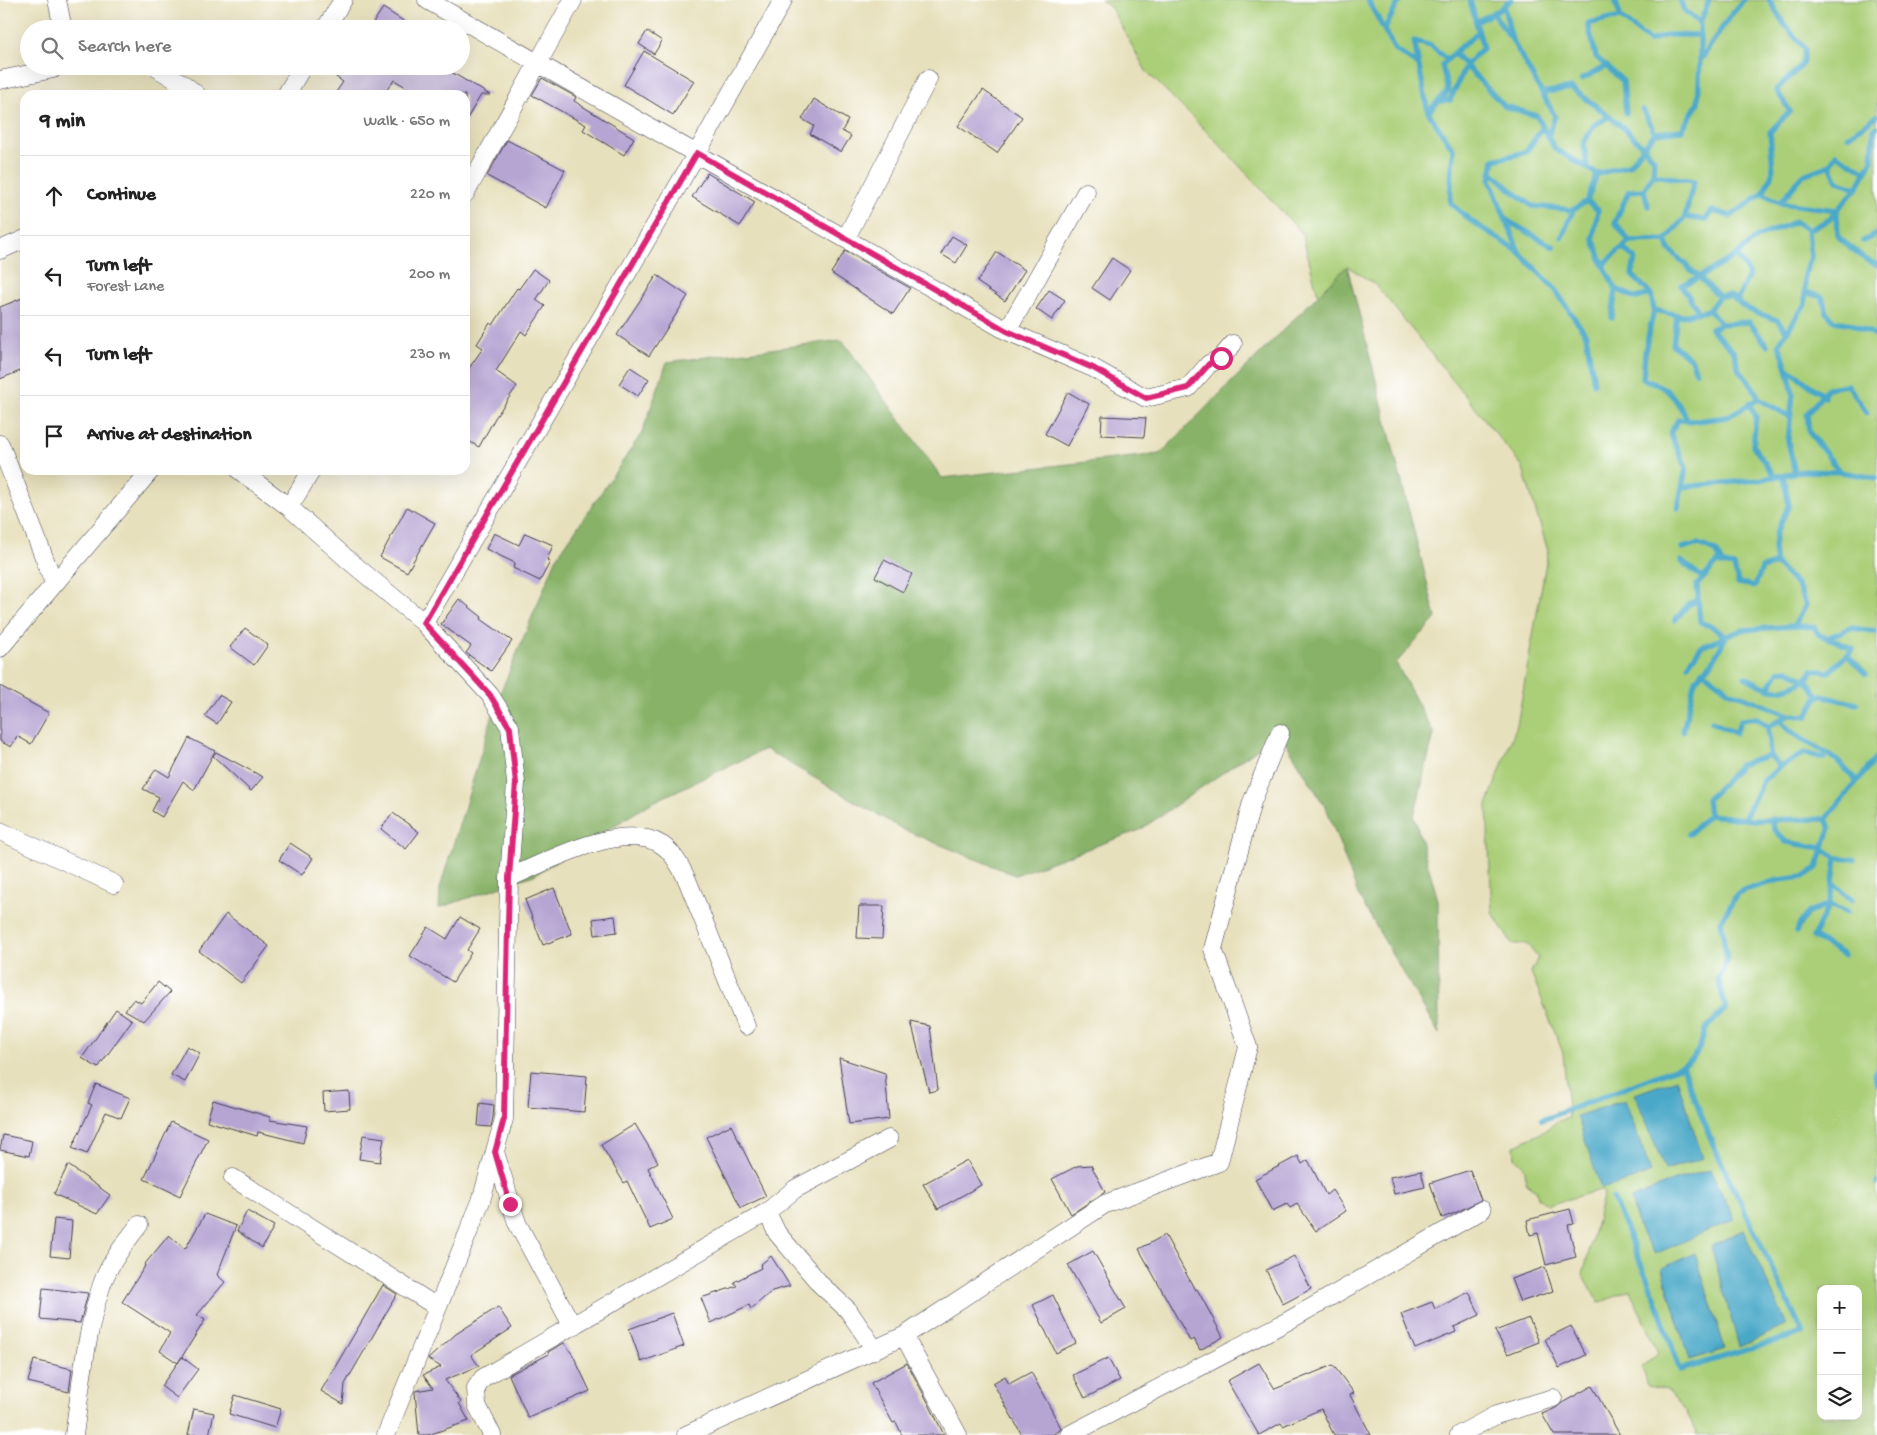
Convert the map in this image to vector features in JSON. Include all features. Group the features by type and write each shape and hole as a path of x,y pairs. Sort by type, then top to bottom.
{"street":[{"path":"57,0 61,20"},
{"path":"331,20 343,0"},
{"path":"427,0 463,20"},
{"path":"470,185 572,0"},
{"path":"424,623 697,153 783,0"},
{"path":"470,24 1007,331 1093,368 1146,398 1188,388 1209,364 1221,358 1233,344"},
{"path":"0,80 24,75"},
{"path":"168,75 191,90"},
{"path":"289,90 298,75"},
{"path":"846,238 928,79"},
{"path":"1007,331 1086,192"},
{"path":"0,250 20,241"},
{"path":"0,444 54,583"},
{"path":"0,648 147,475"},
{"path":"246,475 289,507 346,558 424,623 490,695 510,728 516,783 509,878 504,1119 481,1201 386,1435"},
{"path":"289,507 309,475"},
{"path":"686,1435 904,1336 1105,1204 1219,1162 1248,1047 1213,949 1252,802 1280,733"},
{"path":"0,831 114,884"},
{"path":"509,878 601,840 638,836 662,845 680,864 746,1026"},
{"path":"492,1435 477,1404 476,1388 483,1378 767,1212 796,1190 889,1139"},
{"path":"495,1152 517,1223 572,1327"},
{"path":"233,1178 437,1307"},
{"path":"1069,1435 1286,1322 1482,1210"},
{"path":"767,1212 777,1233 822,1285 848,1310 875,1350"},
{"path":"74,1435 86,1353 102,1282 117,1255 139,1225"},
{"path":"904,1336 958,1435"},
{"path":"1459,1435 1496,1415 1553,1398"}],"green space":[{"path":"1101,0 1877,0 1877,1435 1697,1435 1686,1411 1667,1390 1648,1386 1642,1366 1658,1353 1630,1290 1599,1303 1583,1275 1604,1193 1600,1190 1548,1205 1538,1198 1537,1191 1526,1183 1525,1168 1515,1158 1514,1146 1541,1133 1558,1121 1569,1118 1563,1053 1531,972 1538,958 1527,944 1512,944 1492,912 1487,805 1517,725 1548,551 1522,466 1376,285 1347,266 1318,295 1302,233 1220,145 1146,71 1111,8","holes":["1710,1170 1655,1254 1639,1229 1631,1199 1675,1180","1695,1253 1725,1349 1690,1360 1662,1269"]},
{"path":"1347,266 1436,618 1396,663 1434,734 1414,816 1438,900 1439,1034 1359,897 1327,810 1280,733 1140,830 1015,875 904,830 765,749 651,803 534,875 439,908 440,888 497,701 557,557 642,433 667,362 842,340 942,478 1160,454"}],"water":[{"path":"1677,1079 1703,1158 1665,1170 1635,1094"},
{"path":"1625,1100 1651,1172 1601,1189 1577,1116"},
{"path":"1710,1170 1735,1219 1655,1254 1639,1229 1631,1199 1675,1180"},
{"path":"1743,1230 1787,1325 1739,1347 1711,1246"},
{"path":"1695,1253 1725,1349 1689,1360 1662,1268"}],"building":[{"path":"383,8 402,20 375,20"},
{"path":"647,31 662,41 654,54 639,44"},
{"path":"644,51 694,81 673,115 624,85"},
{"path":"337,75 456,75 490,95 481,95 470,114 470,90 411,90 394,80 387,90 337,90 343,82 336,77"},
{"path":"542,78 576,97 574,101 634,138 624,155 583,130 586,125 532,95"},
{"path":"983,90 1022,117 997,153 958,126"},
{"path":"814,99 848,120 842,131 851,136 841,152 810,134 814,126 802,119"},
{"path":"507,140 565,170 546,208 487,176"},
{"path":"707,173 755,202 740,226 692,197"},
{"path":"952,236 967,245 956,263 941,254"},
{"path":"845,251 910,288 893,314 831,273"},
{"path":"997,252 1025,270 1005,301 977,282"},
{"path":"1112,258 1130,270 1110,300 1092,288"},
{"path":"533,269 549,280 536,300 545,306 526,335 521,331 496,371 517,386 495,418 479,447 470,442 470,367 483,348 477,344 490,323 493,325 517,288 519,289"},
{"path":"657,275 688,296 649,356 617,335"},
{"path":"1049,290 1065,300 1052,320 1036,309"},
{"path":"20,299 20,371 0,379 0,307"},
{"path":"630,367 649,379 638,396 619,384"},
{"path":"1068,392 1089,404 1067,446 1045,434"},
{"path":"1102,416 1146,418 1144,437 1101,435"},
{"path":"407,507 435,523 407,572 380,557"},
{"path":"494,533 519,545 525,533 553,545 547,560 550,562 540,581 513,568 515,563 486,549"},
{"path":"884,560 912,574 903,592 875,577"},
{"path":"459,599 482,617 481,619 512,641 491,671 466,653 471,646 441,624"},
{"path":"245,628 268,645 254,665 230,647"},
{"path":"0,686 49,713 31,744 17,736 11,747 0,741"},
{"path":"219,695 231,702 217,724 205,716"},
{"path":"189,738 215,751 194,790 183,781 162,817 152,811 159,797 143,789 156,769 169,777"},
{"path":"216,752 263,777 251,791 213,756"},
{"path":"393,813 419,832 406,849 381,829"},
{"path":"290,843 313,858 302,875 279,860"},
{"path":"554,888 572,934 543,945 525,900"},
{"path":"859,906 884,906 882,939 857,938"},
{"path":"226,914 269,946 241,983 199,951"},
{"path":"615,916 617,932 595,935 593,919"},
{"path":"460,917 480,929 467,950 471,953 453,982 410,956 428,927 447,939"},
{"path":"158,982 170,992 144,1021 125,1010 134,999 141,1003"},
{"path":"116,1009 132,1020 98,1068 82,1058"},
{"path":"911,1022 930,1026 938,1090 929,1092"},
{"path":"187,1046 200,1053 185,1082 171,1075"},
{"path":"839,1058 885,1073 889,1119 849,1124"},
{"path":"531,1071 587,1076 584,1112 528,1107"},
{"path":"96,1084 130,1098 121,1118 106,1112 87,1154 72,1148 92,1105 88,1103"},
{"path":"349,1091 350,1109 324,1111 323,1093"},
{"path":"213,1100 270,1117 270,1120 307,1126 303,1143 258,1132 257,1136 207,1121"},
{"path":"480,1103 494,1105 491,1127 478,1126"},
{"path":"171,1122 208,1139 180,1196 144,1179"},
{"path":"635,1124 658,1162 648,1168 673,1219 650,1229 627,1181 624,1183 601,1145"},
{"path":"731,1125 766,1196 741,1208 706,1137"},
{"path":"3,1135 32,1141 29,1156 0,1150"},
{"path":"363,1135 384,1138 380,1162 359,1159"},
{"path":"1298,1156 1302,1164 1308,1160 1326,1195 1332,1190 1346,1211 1316,1231 1297,1204 1290,1208 1287,1204 1272,1211 1255,1179"},
{"path":"967,1160 981,1185 938,1209 923,1184"},
{"path":"68,1165 110,1195 97,1214 54,1194"},
{"path":"1091,1165 1105,1192 1071,1214 1052,1179 1077,1166"},
{"path":"1470,1170 1481,1200 1442,1218 1430,1183"},
{"path":"1421,1171 1425,1187 1394,1194 1390,1177"},
{"path":"1570,1209 1574,1224 1568,1225 1576,1257 1546,1265 1538,1233 1530,1235 1527,1220"},
{"path":"247,1211 274,1226 262,1248 237,1231"},
{"path":"205,1214 236,1226 217,1275 225,1282 197,1315 205,1320 178,1363 160,1351 170,1333 122,1302 144,1265 169,1235 185,1249"},
{"path":"54,1219 72,1221 69,1258 50,1256"},
{"path":"1165,1235 1223,1337 1200,1350 1194,1339 1190,1341 1139,1249"},
{"path":"1093,1251 1126,1309 1101,1323 1068,1265"},
{"path":"771,1256 790,1286 772,1291 751,1309 749,1305 711,1323 701,1298 737,1286 734,1282 761,1268 760,1265"},
{"path":"1294,1256 1311,1289 1283,1304 1266,1270"},
{"path":"1545,1267 1553,1291 1520,1302 1511,1279"},
{"path":"383,1285 397,1294 345,1384 343,1404 321,1391"},
{"path":"43,1288 88,1293 80,1323 40,1319"},
{"path":"1469,1292 1480,1315 1454,1327 1456,1332 1415,1349 1401,1314 1432,1302 1435,1309"},
{"path":"1053,1295 1076,1343 1056,1353 1033,1305"},
{"path":"498,1307 512,1328 471,1355 479,1366 445,1380 461,1402 459,1403 469,1421 428,1435 419,1435 415,1391 433,1388 423,1375 441,1367 428,1359 456,1334"},
{"path":"672,1313 684,1346 641,1362 629,1329"},
{"path":"1529,1318 1539,1342 1508,1354 1495,1331"},
{"path":"1571,1326 1586,1355 1559,1368 1545,1339"},
{"path":"564,1343 573,1355 590,1391 528,1418 509,1375 549,1354 548,1352"},
{"path":"182,1357 198,1369 177,1398 161,1386"},
{"path":"1108,1358 1120,1380 1085,1398 1073,1375"},
{"path":"34,1360 72,1369 69,1392 28,1382"},
{"path":"907,1363 944,1435 902,1435 896,1422 893,1423 871,1383"},
{"path":"1259,1363 1275,1389 1333,1365 1354,1393 1350,1395 1371,1435 1334,1435 1321,1409 1283,1426 1281,1423 1259,1435 1227,1381"},
{"path":"1031,1372 1061,1428 1052,1435 1022,1435 993,1383 1005,1376 1009,1384"},
{"path":"1592,1386 1620,1435 1554,1435 1542,1414 1556,1408"},
{"path":"235,1395 281,1409 275,1428 229,1414"},
{"path":"194,1409 214,1413 209,1435 188,1435"}],"waterway":[{"path":"1368,0 1395,50 1417,64"},
{"path":"1384,30 1401,0"},
{"path":"1439,101 1450,100 1466,65 1483,48 1470,0"},
{"path":"1476,22 1499,10 1511,0"},
{"path":"1615,0 1621,18 1649,41 1667,35 1700,35"},
{"path":"1680,0 1684,10 1700,23 1700,61"},
{"path":"1700,23 1709,0"},
{"path":"1597,174 1629,165 1655,133 1682,130 1698,103 1700,61 1730,16 1744,0"},
{"path":"1763,193 1773,172 1770,132 1790,111 1776,90 1802,65 1805,49 1784,24 1769,0"},
{"path":"1504,7 1512,40 1555,116 1548,137"},
{"path":"1493,13 1509,36"},
{"path":"1621,18 1607,19 1588,24 1596,57 1623,81 1626,113"},
{"path":"1478,32 1454,53 1504,106 1537,116 1555,149 1597,174 1587,201 1573,210 1562,237"},
{"path":"1447,60 1431,46 1414,41 1428,112 1453,149 1450,203 1471,221 1519,252 1554,288 1586,335 1594,383"},
{"path":"1428,112 1448,91 1442,65 1454,53"},
{"path":"1582,79 1607,66"},
{"path":"1542,93 1571,88 1615,121 1645,149 1654,159 1653,175 1694,181 1685,217 1666,240 1669,249 1719,296 1709,310 1721,324 1749,322 1767,345"},
{"path":"1643,110 1655,133"},
{"path":"1587,168 1584,143 1594,125 1610,116"},
{"path":"1848,136 1877,116"},
{"path":"1519,252 1490,180 1494,160 1526,152 1543,127"},
{"path":"1877,127 1874,129 1872,160 1857,188 1837,210 1838,237 1865,259 1877,265"},
{"path":"1780,203 1803,175 1830,165 1836,154 1866,172"},
{"path":"1830,165 1837,181 1857,188"},
{"path":"1492,172 1532,206 1573,210"},
{"path":"1648,206 1644,190 1653,175"},
{"path":"1644,190 1629,191 1615,222 1629,241 1666,240"},
{"path":"1685,217 1705,220 1712,211 1731,216 1763,193 1780,203 1837,210 1829,220 1808,230 1811,257 1805,275 1805,304 1779,344 1787,368 1825,397"},
{"path":"1587,201 1598,210 1593,238 1603,265 1616,289 1612,318"},
{"path":"1506,220 1554,247"},
{"path":"1737,301 1749,274 1737,255 1757,237 1795,221 1808,230"},
{"path":"1863,241 1877,234"},
{"path":"1629,241 1622,248 1635,258 1632,275 1651,294"},
{"path":"1603,265 1622,248"},
{"path":"1699,312 1681,285 1703,275 1737,255"},
{"path":"1616,289 1636,298 1651,294 1654,310"},
{"path":"1805,292 1822,297 1827,313 1834,321 1852,324 1877,336"},
{"path":"1719,296 1730,296 1749,310 1777,320 1787,332"},
{"path":"1688,420 1670,393 1660,386 1643,379 1645,351 1654,310 1682,316 1709,310"},
{"path":"1677,315 1673,345 1691,359 1696,372"},
{"path":"1682,487 1686,468 1670,433 1678,420 1697,421 1727,417 1759,399 1753,387 1739,370 1734,352 1711,329 1721,324"},
{"path":"1787,368 1793,393 1788,441 1795,473"},
{"path":"1840,472 1809,432 1807,414 1828,388 1848,385 1867,413"},
{"path":"1759,399 1789,416"},
{"path":"1749,404 1756,416 1753,446 1775,477"},
{"path":"1678,508 1682,487 1758,480 1803,471 1840,472 1877,478"},
{"path":"1783,475 1789,505 1776,533 1774,547 1776,564 1798,586 1806,605 1794,626"},
{"path":"1682,548 1698,544 1716,551 1722,564"},
{"path":"1681,561 1703,578"},
{"path":"1683,731 1695,680 1712,663 1726,637 1713,627 1700,622 1697,585 1717,563 1734,566 1738,583 1755,586 1762,568 1776,564"},
{"path":"1675,620 1688,605 1698,600"},
{"path":"1688,665 1701,647 1742,630 1794,626 1814,627 1819,635 1853,649 1829,672 1812,670 1806,680 1818,695 1807,716 1789,715 1768,727 1770,755 1740,765 1707,799 1709,815 1689,834"},
{"path":"1827,638 1850,628 1875,631"},
{"path":"1847,655 1866,674"},
{"path":"1768,689 1779,671 1788,670 1806,680"},
{"path":"1703,671 1729,691 1789,715"},
{"path":"1745,677 1775,690 1782,690 1806,680"},
{"path":"1818,695 1857,704"},
{"path":"1712,722 1735,733 1741,720 1757,718 1768,727"},
{"path":"1780,720 1797,736 1834,758 1856,780"},
{"path":"1780,767 1804,753 1824,758"},
{"path":"1744,819 1763,781 1780,767 1770,755"},
{"path":"1709,815 1753,820 1826,819 1877,757"},
{"path":"1772,819 1774,829 1786,842 1822,848 1836,858 1854,859"},
{"path":"1613,1198 1655,1297 1680,1370 1803,1333 1714,1147 1682,1066 1692,1060 1700,1047 1705,1030 1726,1008 1718,979 1727,961 1721,921 1737,894 1747,889 1779,880 1803,877 1817,868 1830,828 1826,819"},
{"path":"1836,858 1833,883 1852,900"},
{"path":"1833,883 1829,905 1847,912"},
{"path":"1829,905 1813,937 1844,955"},
{"path":"1796,932 1808,913 1829,905"},
{"path":"1542,1120 1682,1066"},
{"path":"1877,1069 1874,1074 1877,1084"}],"route":[{"path":"510,1204 495,1152 504,1119 509,878 516,783 510,728 490,695 424,623 697,153 1007,331 1093,368 1146,398 1188,388 1209,364 1221,358"}]}
